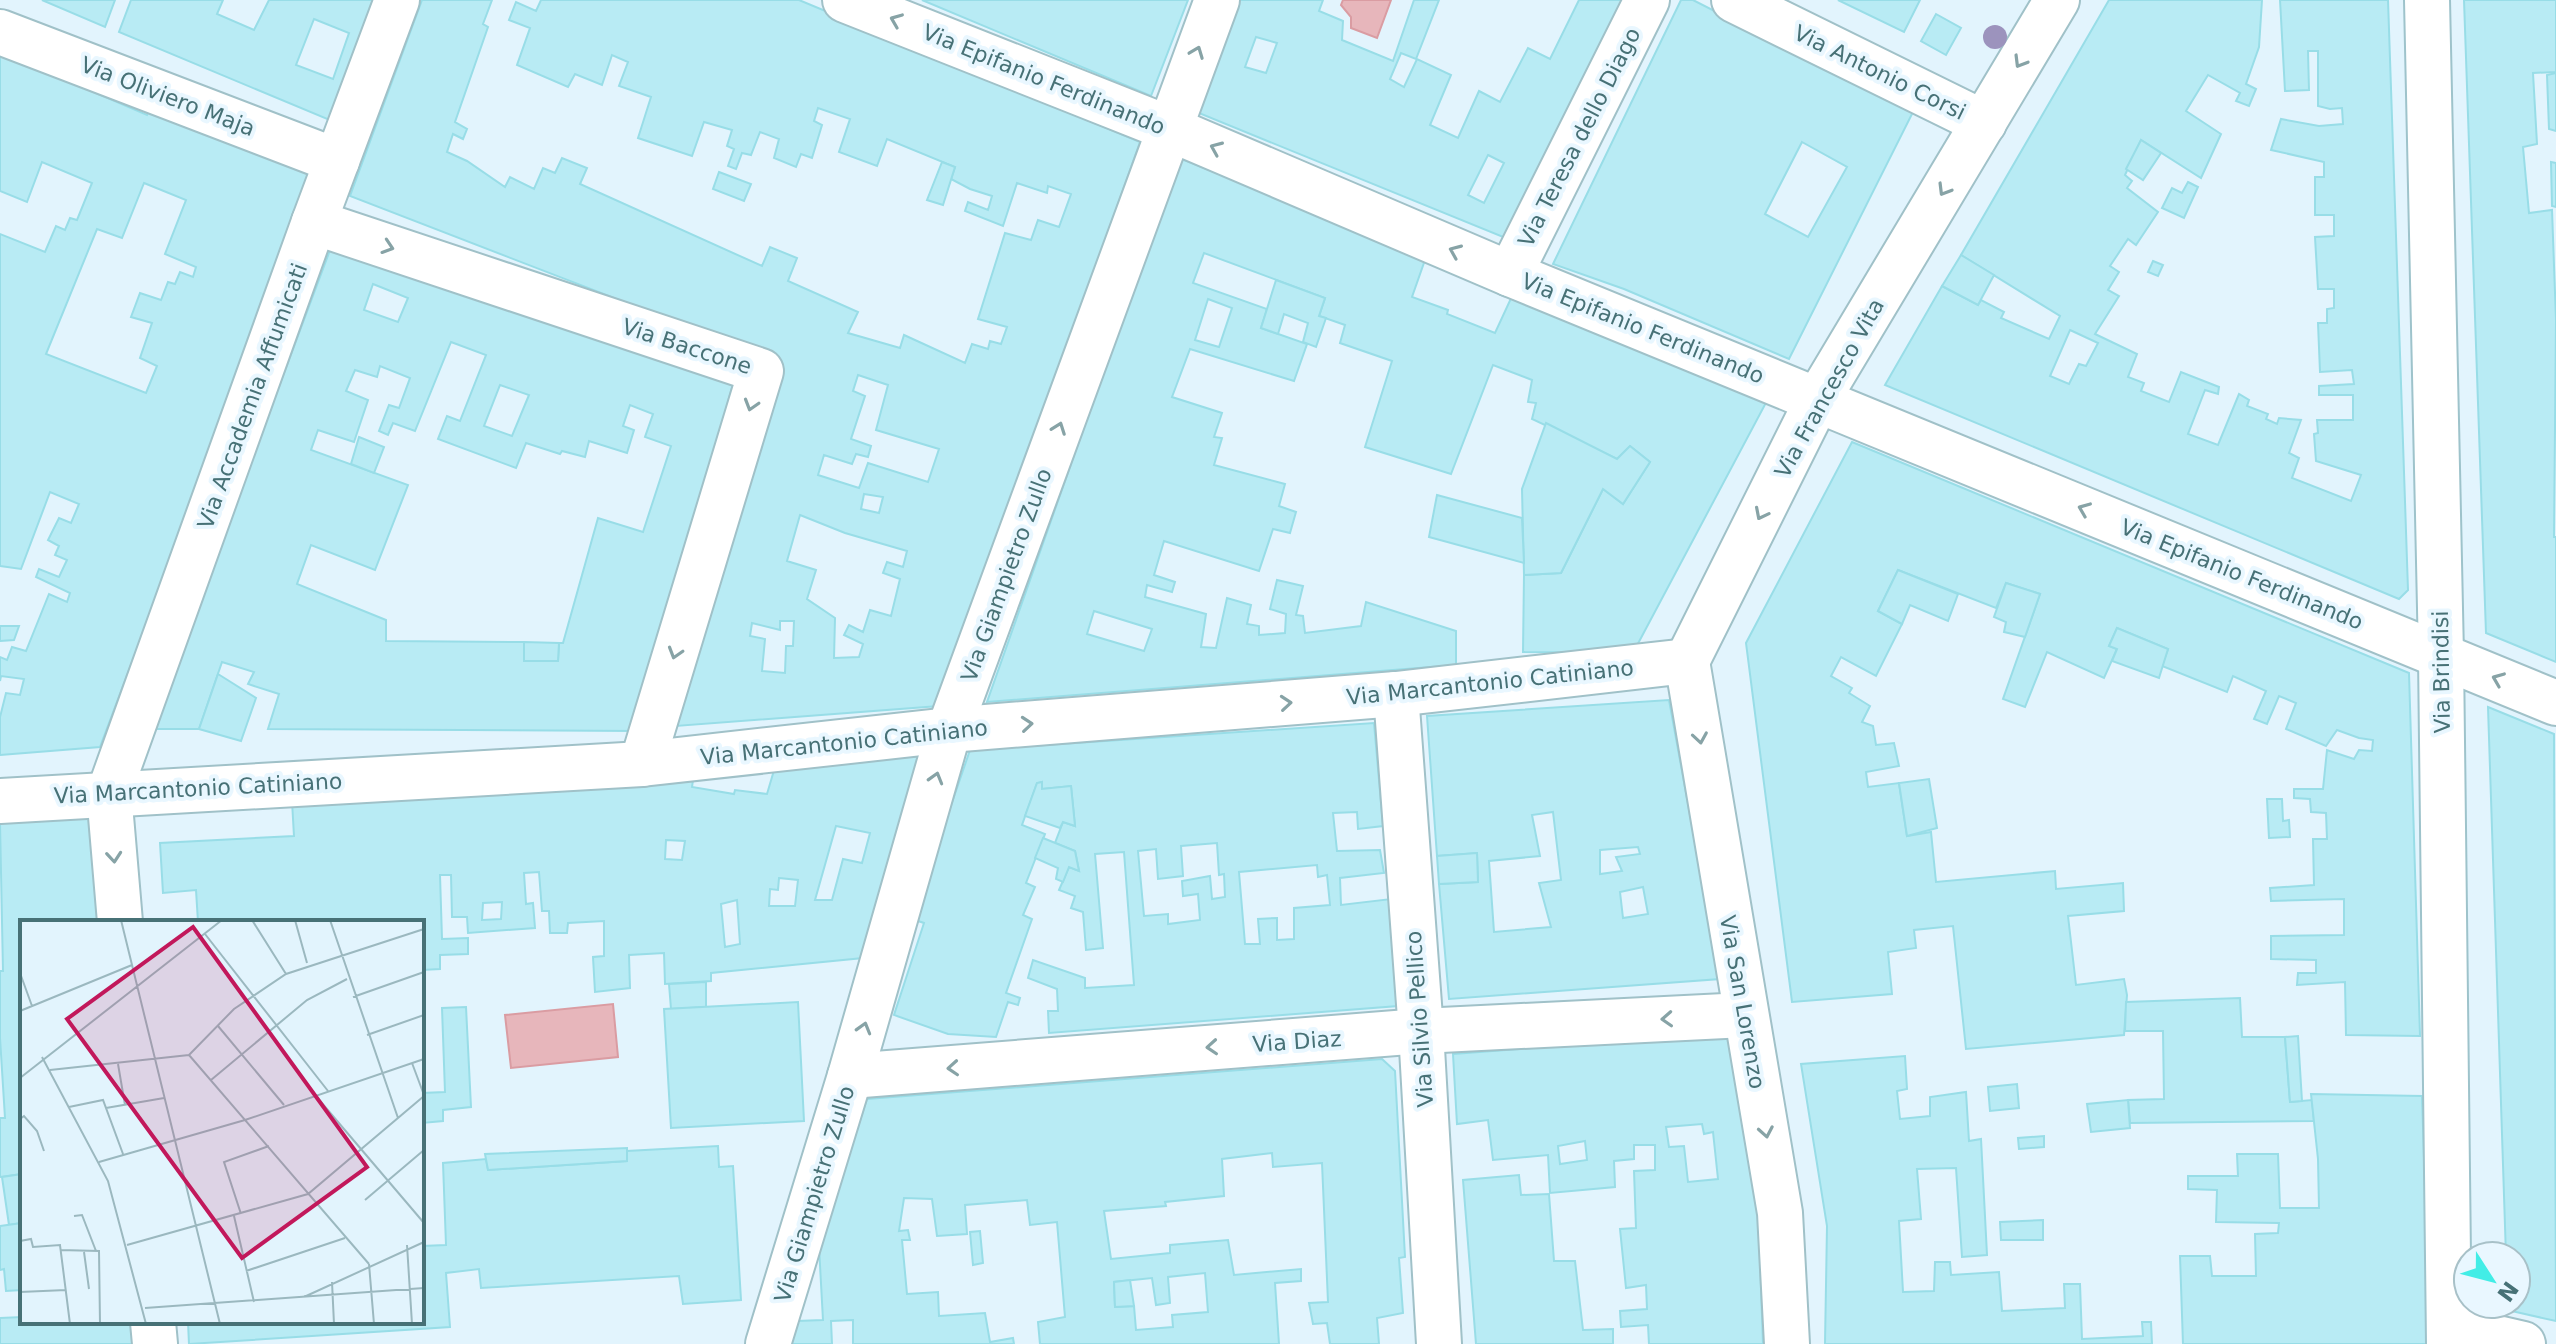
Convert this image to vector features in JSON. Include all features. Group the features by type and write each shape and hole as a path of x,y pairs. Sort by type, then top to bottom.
{"street":[{"name":"Via Accademia Affumicati","path":"109,793 397,0"},
{"name":"Via Epifanio Ferdinando","path":"845,0 1168,128 1510,274 2556,703"},
{"name":"Via Giampietro Zullo","path":"768,1344 850,1076 949,730 1217,0"},
{"name":"Via Teresa dello Diago","path":"1510,274 1647,0"},
{"name":"Via Antonio Corsi","path":"1734,0 1984,123"},
{"name":"Via Francesco Vita","path":"1687,661 1818,399 2057,0"},
{"name":"Via Brindisi","path":"2427,0 2441,655 2449,1335"},
{"name":"Via Oliviero Maja","path":"0,32 337,161"},
{"name":"Via Baccone","path":"314,222 761,371 642,764"},
{"name":"Via Marcantonio Catiniano","path":"0,801 642,764 949,730 1396,694 1687,661"},
{"name":"Via San Lorenzo","path":"1687,661 1780,1213 1787,1344"},
{"name":"Via Silvio Pellico","path":"1396,694 1421,1031 1439,1344"},
{"path":"109,793 120,920"},
{"name":"Via Diaz","path":"850,1076 1421,1031 1745,1015"},
{"path":"153,1324 155,1344"},
{"path":"2449,1335 2523,1344"}],"shaded area":[{"path":"1343,0 1391,0 1377,38 1351,28 1351,17 1341,5"},
{"path":"613,1004 618,1057 511,1068 505,1015"}],"building":[{"path":"42,0 115,0 105,27"},
{"path":"131,0 223,0 217,14 254,30 269,0 376,0 332,121 119,32","holes":["314,19 349,33 333,79 296,65"]},
{"path":"422,0 492,0 483,24 488,27 455,122 467,129 463,139 453,134 447,152 467,161 505,187 510,177 534,189 543,168 555,173 562,158 587,168 580,184 762,266 770,247 797,258 788,281 858,312 848,333 900,348 904,335 965,363 972,344 988,349 990,341 1001,344 1007,327 978,319 1005,233 1031,240 1038,220 1059,227 1071,194 1048,186 1047,193 1017,183 1003,226 965,211 968,202 988,210 992,196 951,179 955,167 887,139 877,166 839,152 850,119 818,108 814,121 822,125 812,158 801,154 796,167 774,158 779,139 760,132 751,155 742,153 736,169 728,166 734,149 727,146 732,130 704,122 692,156 638,138 651,97 619,86 628,62 612,55 602,85 575,74 568,87 517,65 530,28 509,20 516,2 536,11 541,0 799,0 1140,142 939,706 676,726 775,360 350,196","holes":["858,375 888,385 876,430 939,449 928,482 868,463 859,488 818,475 824,455 852,464 856,454 868,457 871,446 851,439 865,396 853,391","864,494 883,497 879,513 861,509","800,515 845,533 907,551 903,567 887,562 883,573 900,579 891,616 870,610 863,632 849,625 844,635 863,644 859,657 834,658 835,618 807,599 816,570 787,561","780,621 794,621 793,646 786,646 785,673 762,671 765,639 750,636 752,623 780,630"]},
{"path":"922,0 1188,0 1151,96"},
{"path":"1238,0 1323,0 1319,11 1343,21 1342,40 1393,61 1414,0 1439,0 1416,59 1401,53 1390,79 1404,87 1417,59 1451,75 1430,125 1458,138 1479,91 1500,102 1528,48 1550,59 1579,0 1626,0 1508,239 1194,111","holes":["1256,37 1277,43 1266,73 1245,67","1488,155 1504,163 1484,203 1468,195"]},
{"path":"1681,0 1693,0 1913,112 1789,359 1624,289 1553,264","holes":["1802,142 1847,167 1808,237 1765,214"]},
{"path":"1838,0 1920,0 1904,32"},
{"path":"2109,0 2262,0 2259,47 2246,84 2256,89 2249,106 2236,101 2240,93 2208,75 2186,111 2221,134 2201,178 2141,140 2125,175 2132,181 2127,188 2158,212 2136,245 2128,239 2110,266 2119,272 2108,290 2119,296 2095,334 2137,354 2128,377 2144,383 2141,391 2169,402 2181,372 2219,387 2218,394 2205,390 2188,434 2218,445 2239,394 2249,400 2247,406 2268,414 2266,419 2277,424 2279,418 2301,420 2289,453 2299,458 2292,478 2351,501 2361,475 2316,461 2314,434 2318,433 2317,420 2353,420 2353,395 2319,395 2319,386 2354,384 2352,370 2320,372 2318,323 2327,323 2327,309 2334,308 2334,289 2318,289 2315,237 2334,236 2334,215 2315,215 2315,177 2324,177 2324,162 2271,150 2281,119 2319,126 2343,124 2342,108 2318,106 2318,51 2308,51 2309,90 2285,91 2280,0 2388,0 2408,590 2399,599 1885,385 1942,286 1978,305 1981,300 2004,312 2001,318 2049,339 2060,316 1961,255","holes":["2070,330 2098,343 2086,366 2079,364 2069,384 2050,376"]},
{"path":"2464,0 2556,0 2556,72 2533,73 2537,144 2523,147 2529,213 2552,210 2556,320 2556,662 2486,633"},
{"path":"1936,14 1961,28 1946,55 1921,41"},
{"path":"0,52 147,115 154,95 319,165 100,747 0,755 0,717 6,693 20,695 24,679 1,676 0,681 0,657 7,660 12,647 26,651 49,594 67,602 70,593 36,577 39,569 59,577 67,560 55,555 59,546 48,540 59,518 71,523 79,504 50,492 21,569 0,566 0,234 45,252 56,226 65,230 70,218 77,220 92,183 42,162 27,202 0,191","holes":["144,183 186,200 165,254 196,267 193,277 180,272 175,284 168,282 161,300 140,293 131,317 152,323 140,358 157,366 146,393 46,354 97,229 122,238"]},
{"path":"2556,73 2556,131 2549,129 2547,75"},
{"path":"2141,140 2161,153 2143,180 2126,169"},
{"path":"1179,158 1426,257 1412,297 1448,310 1447,314 1495,333 1513,294 1769,397 1633,653 1523,652 1524,575 1561,573 1603,489 1623,504 1650,462 1630,446 1617,459 1532,419 1536,403 1528,402 1532,380 1493,365 1451,474 1365,447 1392,361 1340,343 1345,325 1319,316 1325,298 1204,253 1193,283 1267,309 1261,328 1307,344 1294,381 1190,349 1172,397 1222,413 1214,437 1222,438 1214,465 1285,484 1279,506 1296,512 1290,533 1273,529 1259,571 1164,541 1154,575 1175,582 1172,592 1147,585 1145,597 1206,614 1201,647 1216,648 1227,598 1251,605 1247,624 1259,626 1259,635 1285,633 1286,614 1270,609 1277,580 1303,586 1296,615 1303,616 1305,633 1361,626 1366,602 1456,631 1456,665 987,702","holes":["1208,299 1232,308 1219,347 1195,340","1094,611 1152,629 1144,651 1087,634"]},
{"path":"942,162 955,167 943,205 927,200"},
{"path":"2551,162 2556,163 2556,207 2552,206"},
{"path":"719,172 751,184 744,201 713,189"},
{"path":"2188,182 2198,187 2184,218 2162,208 2172,188 2182,193"},
{"path":"339,226 734,380 637,731 268,729 279,694 248,684 254,672 222,662 199,729 151,729","holes":["373,284 408,298 398,322 364,310","451,342 486,355 460,421 447,416 438,439 516,468 526,443 560,454 562,451 585,457 589,441 627,453 634,430 623,426 630,405 653,414 645,437 671,446 643,532 598,518 563,643 559,643 558,661 524,661 524,642 386,641 386,620 297,584 311,545 375,570 408,485 311,450 318,430 354,442 368,400 346,391 355,370 377,377 380,366 410,378 399,408 389,405 379,431 388,435 393,423 415,431","500,385 529,395 512,436 484,426"]},
{"path":"1961,255 1994,275 1978,305 1942,286"},
{"path":"2153,261 2163,265 2158,276 2148,272"},
{"path":"1276,280 1325,298 1319,316 1326,318 1316,347 1303,342 1308,323 1284,314 1278,334 1261,328"},
{"path":"1546,423 1617,459 1630,446 1650,462 1623,504 1603,489 1561,573 1524,575 1522,489"},
{"path":"359,437 384,447 374,473 351,464"},
{"path":"1852,442 2409,673 2420,1036 2346,1035 2345,982 2297,985 2298,973 2316,973 2316,960 2271,959 2271,936 2344,935 2344,899 2271,901 2270,888 2314,885 2313,839 2327,839 2326,813 2311,812 2310,799 2294,798 2294,789 2323,789 2327,750 2354,759 2359,750 2372,751 2373,740 2337,730 2326,746 2286,729 2296,703 2279,696 2267,724 2254,719 2266,691 2233,676 2227,692 2162,666 2168,649 2117,628 2109,646 2117,649 2104,678 2047,652 2025,707 2003,699 2040,594 2006,583 1996,608 1898,570 1878,611 1902,624 1876,676 1841,657 1831,676 1852,688 1849,693 1870,706 1862,722 1873,726 1876,745 1894,743 1899,766 1866,772 1868,787 1899,783 1907,836 1931,832 1936,882 2055,871 2056,889 2123,883 2124,911 2068,916 2076,985 2124,979 2127,995 2124,1035 1966,1049 1953,926 1914,930 1916,948 1888,952 1892,994 1792,1002 1746,643"},
{"path":"1437,495 1522,518 1524,563 1429,537"},
{"path":"1898,570 1958,594 1948,621 1910,605 1902,624 1878,611"},
{"path":"2006,583 2040,594 2025,637 2004,632 2006,622 1994,617"},
{"path":"0,626 19,626 14,640 0,641"},
{"path":"2117,628 2168,649 2159,678 2112,661 2117,649 2109,646"},
{"path":"524,642 559,643 558,661 524,661"},
{"path":"218,674 256,698 241,741 199,729"},
{"path":"1669,700 1720,979 1449,999 1439,884 1478,882 1477,853 1437,856 1427,716","holes":["1553,812 1561,880 1539,883 1551,927 1494,932 1489,861 1540,856 1532,815","1638,847 1640,854 1616,857 1622,871 1600,874 1600,850","1643,887 1648,914 1623,918 1620,892"]},
{"path":"2488,707 2554,734 2556,1321 2532,1316 2532,1240 2505,1240"},
{"path":"1374,723 1383,826 1358,829 1357,812 1333,813 1337,851 1380,850 1384,873 1340,878 1341,905 1391,899 1398,1006 1049,1033 1048,1011 1058,1011 1057,989 1028,978 1033,960 1085,978 1085,988 1134,985 1124,852 1095,854 1103,948 1086,950 1083,912 1071,908 1075,896 1059,890 1069,867 1079,871 1075,851 1055,843 1063,822 1075,826 1071,786 1042,789 1042,782 1037,783 1022,825 1045,834 1026,883 1035,887 1023,915 1032,919 1006,993 1020,998 1018,1005 1008,1002 996,1037 948,1034 894,1015 924,923 912,919 970,750","holes":["1217,843 1219,875 1224,874 1225,897 1212,899 1210,876 1182,881 1183,896 1198,894 1200,920 1168,924 1168,914 1144,916 1138,851 1156,849 1158,879 1183,876 1181,846","1317,865 1318,877 1327,875 1330,905 1294,908 1294,939 1277,940 1277,918 1258,919 1260,944 1245,944 1239,872"]},
{"path":"922,756 863,958 711,973 711,981 665,984 664,953 629,955 630,988 595,992 593,957 604,956 604,921 568,923 567,933 550,933 549,911 542,911 539,872 524,873 526,904 533,903 535,928 468,933 467,917 452,917 451,875 440,875 442,939 468,938 468,954 440,955 440,969 424,970 424,920 198,920 196,890 163,893 160,843 294,836 292,801 694,773 692,787 734,794 735,790 767,794 775,767","holes":["836,826 870,833 862,863 843,859 832,900 815,900","666,840 685,841 682,860 665,859","779,878 798,880 795,906 769,906 770,889 778,890","737,900 740,944 725,947 721,904","502,902 501,919 482,920 483,903"]},
{"path":"1929,779 1937,828 1907,836 1899,783"},
{"path":"1042,782 1042,789 1071,786 1075,826 1063,822 1060,828 1025,816 1037,783"},
{"path":"2267,799 2282,799 2283,821 2289,820 2290,837 2269,838"},
{"path":"98,816 106,920 20,920 20,1174 0,1177 0,1118 5,1118 0,1038 0,971 3,971 0,823"},
{"path":"1043,838 1075,851 1079,871 1069,867 1063,882 1056,879 1058,868 1035,858"},
{"path":"1477,853 1478,882 1439,884 1437,856"},
{"path":"706,982 706,1007 671,1009 669,984"},
{"path":"2240,998 2242,1037 2285,1037 2290,1102 2312,1100 2314,1121 2130,1123 2128,1100 2164,1099 2163,1031 2125,1031 2126,1002"},
{"path":"798,1002 804,1121 671,1128 664,1009"},
{"path":"466,1007 471,1107 443,1110 443,1121 424,1123 424,1093 445,1092 442,1008"},
{"path":"1730,1033 1757,1177 1763,1344 1649,1344 1648,1325 1621,1327 1620,1311 1647,1309 1646,1285 1626,1288 1620,1229 1636,1228 1634,1171 1655,1170 1655,1145 1634,1145 1634,1159 1614,1161 1615,1187 1550,1193 1548,1155 1493,1160 1488,1120 1457,1124 1453,1054","holes":["1702,1124 1704,1134 1713,1132 1718,1179 1688,1182 1684,1146 1669,1147 1666,1127","1585,1141 1587,1160 1560,1164 1558,1146"]},
{"path":"2298,1036 2302,1101 2290,1102 2285,1037"},
{"path":"1905,1056 1907,1089 1897,1091 1900,1119 1930,1116 1930,1097 1966,1092 1969,1141 1981,1139 1987,1255 1962,1257 1956,1168 1917,1169 1921,1219 1899,1221 1903,1292 1934,1291 1935,1262 1950,1262 1951,1275 1999,1272 2002,1311 2065,1308 2064,1284 2080,1284 2082,1339 2143,1336 2142,1322 2151,1322 2152,1344 1825,1344 1827,1226 1801,1064"},
{"path":"1382,1059 1395,1071 1405,1257 1399,1258 1403,1313 1377,1318 1379,1344 1330,1344 1327,1323 1313,1324 1309,1303 1328,1302 1322,1163 1273,1167 1272,1153 1222,1159 1224,1196 1165,1202 1166,1206 1104,1211 1111,1259 1170,1253 1170,1245 1228,1240 1234,1275 1301,1269 1301,1281 1275,1283 1279,1344 1040,1344 1038,1322 1065,1317 1057,1222 1030,1225 1027,1200 965,1205 967,1234 937,1236 932,1199 904,1198 899,1231 908,1230 910,1240 902,1240 907,1294 938,1292 939,1316 985,1313 990,1342 1013,1338 1014,1344 853,1344 853,1320 831,1321 832,1344 789,1344 797,1321 823,1320 819,1247 867,1099","holes":["1205,1273 1208,1312 1172,1315 1173,1327 1136,1330 1134,1306 1115,1307 1114,1282 1152,1278 1156,1305 1170,1303 1168,1277"]},
{"path":"2017,1084 2019,1108 1990,1111 1988,1087"},
{"path":"2311,1094 2422,1096 2430,1344 2183,1344 2180,1256 2210,1256 2212,1276 2256,1276 2255,1234 2278,1233 2279,1223 2216,1222 2217,1190 2188,1189 2188,1176 2238,1176 2237,1154 2278,1154 2280,1208 2319,1208 2318,1159"},
{"path":"2128,1100 2130,1128 2091,1132 2087,1104"},
{"path":"2044,1136 2044,1147 2019,1149 2018,1138"},
{"path":"718,1146 719,1167 733,1166 741,1300 683,1304 679,1276 481,1288 479,1269 446,1273 450,1327 189,1344 188,1324 424,1324 424,1246 446,1245 443,1163 486,1159 488,1170 627,1161 627,1151"},
{"path":"627,1148 627,1161 488,1170 485,1154"},
{"path":"20,1174 20,1223 9,1225 2,1177"},
{"path":"1519,1175 1521,1195 1549,1194 1554,1261 1575,1261 1583,1330 1613,1329 1613,1344 1476,1344 1463,1180"},
{"path":"2043,1220 2043,1240 2001,1240 2000,1222"},
{"path":"20,1223 20,1290 6,1291 4,1269 0,1270 0,1226"},
{"path":"980,1231 983,1263 973,1265 970,1232"},
{"path":"1130,1280 1134,1306 1115,1307 1114,1282"},
{"path":"20,1317 20,1324 134,1324 136,1344 0,1344 0,1318"}]}
